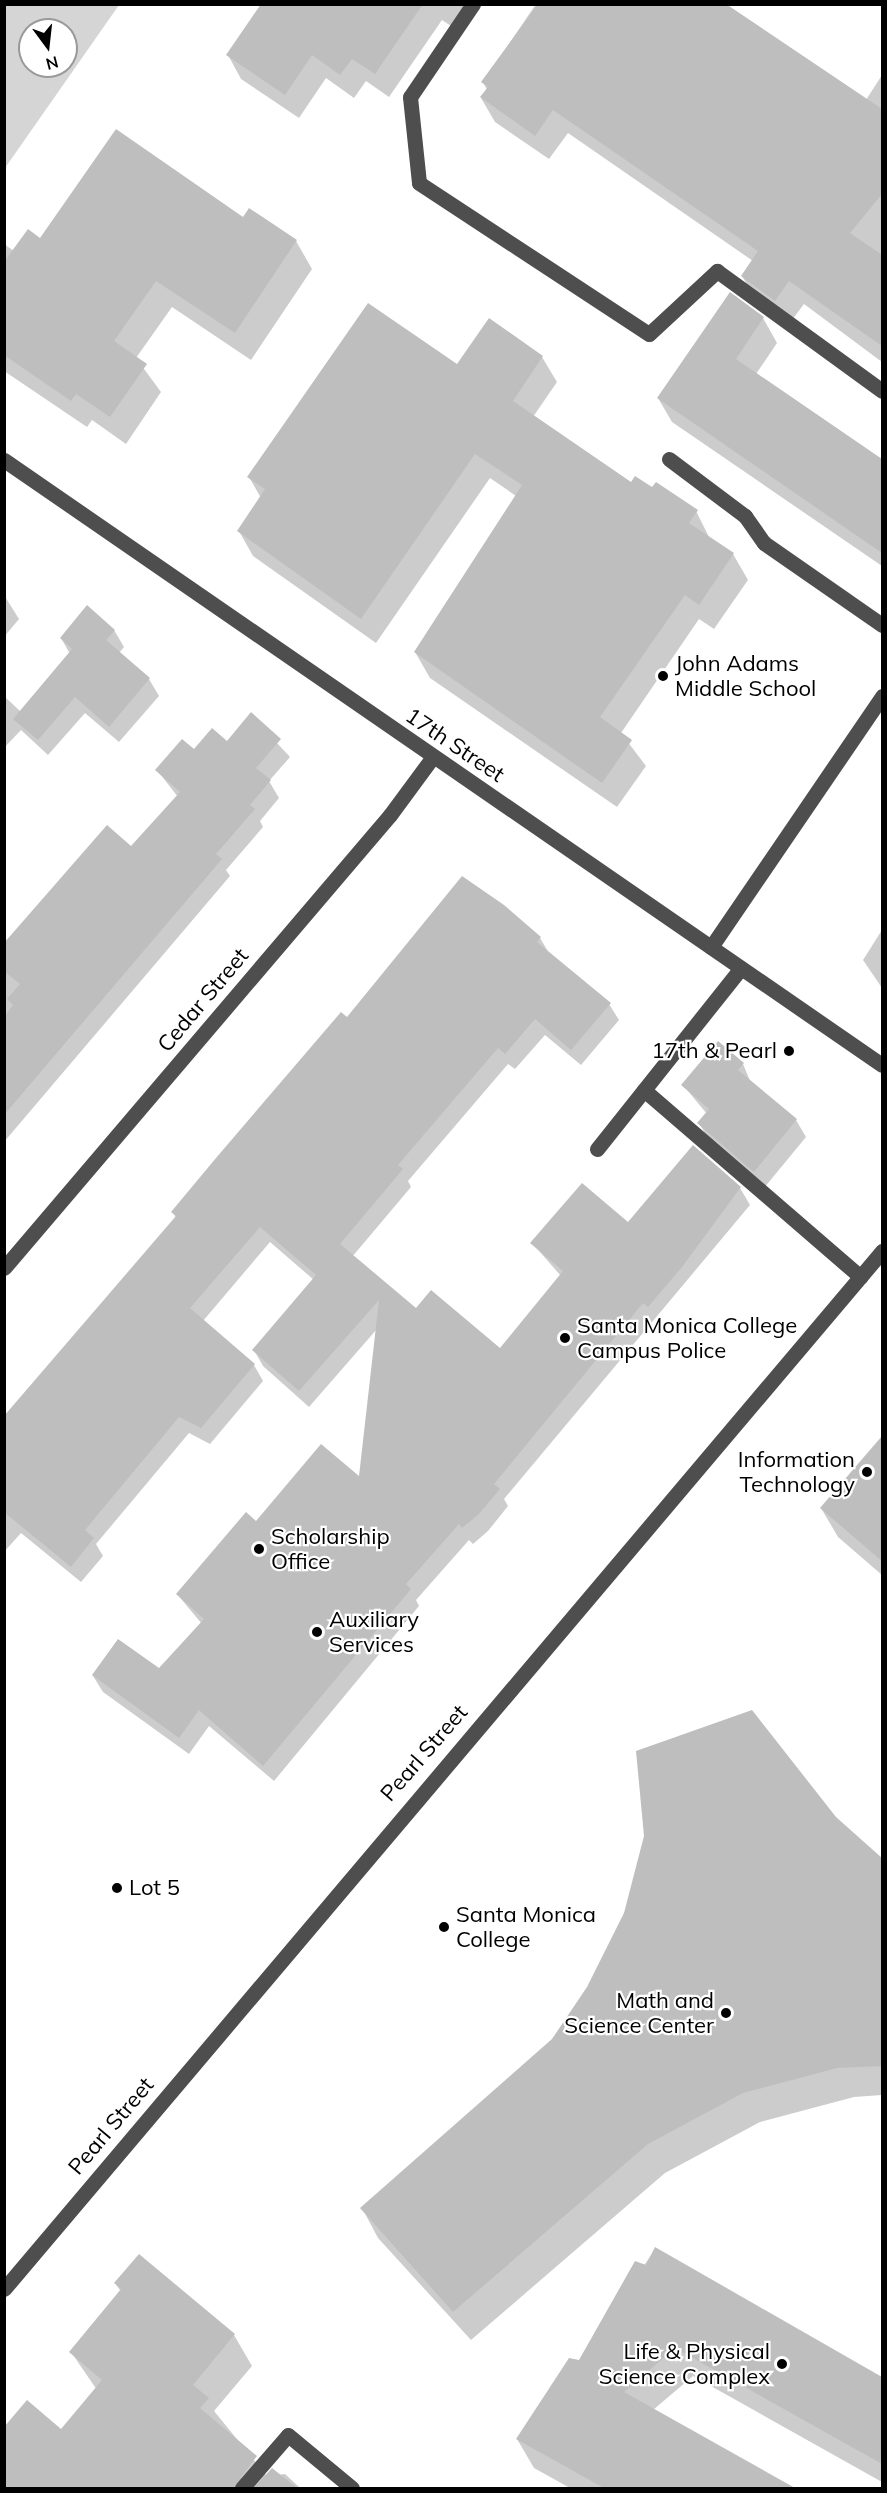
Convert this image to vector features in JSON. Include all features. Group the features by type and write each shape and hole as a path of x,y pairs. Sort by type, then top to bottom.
{"street":[{"path":"472,4 410,97 419,183 649,334 717,271 882,391"},
{"path":"669,459 745,516 764,543 882,625"},
{"name":"17th Street","path":"4,460 432,758 882,1065"},
{"path":"711,947 882,696"},
{"name":"Cedar Street","path":"4,1268 390,815 432,758"},
{"path":"597,1149 741,968"},
{"path":"644,1090 861,1277"},
{"name":"Pearl Street","path":"4,2289 386,1832 675,1501 882,1251"},
{"path":"242,2488 288,2435 352,2488"}],"shaded area":[{"path":"4,5 119,5 78,64 78,18 18,18 18,78 68,78 5,168"}],"building":[{"path":"261,4 423,4 375,74 352,59 340,75 312,55 285,95 226,55"},
{"path":"538,4 726,4 882,109 882,194 850,233 882,255 882,346 789,281 775,301 741,276 758,251 553,110 535,136 480,97 488,87 481,82"},
{"path":"116,129 243,217 249,208 297,240 235,333 156,281 114,341 147,364 110,417 76,394 71,401 4,355 4,262 28,229 40,238"},
{"path":"730,292 764,317 736,359 882,459 882,553 657,398"},
{"path":"368,303 457,364 489,318 543,356 513,401 631,482 635,476 652,487 656,482 698,510 689,523 734,553 699,605 685,595 600,717 632,740 602,783 414,652 522,485 475,454 361,619 237,531 265,489 247,477"},
{"path":"87,605 115,630 106,640 150,678 109,727 75,697 38,740 13,719 72,649 60,638"},
{"path":"251,712 281,739 256,768 271,780 250,805 255,809 216,854 222,859 4,1115 4,1017 13,1005 7,999 20,984 4,971 4,943 107,825 131,846 180,792 155,770 182,739 194,749 212,728 227,741"},
{"path":"462,876 504,905 541,937 537,942 611,1003 571,1050 535,1019 505,1054 498,1048 398,1165 403,1169 340,1244 416,1308 431,1290 500,1348 563,1271 530,1243 582,1183 628,1222 693,1145 741,1187 682,1267 648,1307 643,1303 494,1484 500,1489 479,1514 462,1528 459,1524 406,1584 411,1589 263,1766 199,1710 179,1738 92,1675 118,1639 159,1668 204,1619 176,1594 246,1512 256,1521 321,1444 359,1476 379,1300 299,1391 252,1350 316,1275 260,1227 190,1308 255,1364 201,1428 179,1417 85,1530 94,1538 71,1567 4,1512 4,1416 176,1216 171,1212 216,1158 341,1012 347,1017"},
{"path":"718,1041 744,1063 738,1070 797,1119 754,1172 697,1123 709,1109 681,1085"},
{"name":"Information Technology","path":"882,1436 882,1561 820,1508"},
{"name":"Math and Science Center","path":"752,1710 836,1817 882,1858 882,2066 837,2068 743,2093 648,2144 453,2312 360,2208 552,2039 587,1987 624,1913 644,1836 636,1751"},
{"name":"Life & Physical Science Complex","path":"655,2247 882,2377 882,2464 675,2348 624,2392 795,2488 604,2488 516,2439 569,2358 579,2360 635,2261 646,2265"},
{"path":"139,2254 235,2334 193,2385 209,2398 200,2408 257,2456 233,2488 4,2488 4,2427 27,2400 61,2429 102,2380 69,2352 121,2289 114,2283"},
{"path":"272,2468 297,2488 254,2488"}],"place":[{"name":"John Adams Middle School","path":"663,676"},
{"name":"17th & Pearl","path":"789,1051"},
{"name":"Santa Monica College Campus Police","path":"565,1338"},
{"name":"Information Technology","path":"867,1472"},
{"name":"Scholarship Office","path":"259,1549"},
{"name":"Auxiliary Services","path":"317,1632"},
{"name":"Lot 5","path":"117,1888"},
{"name":"Santa Monica College","path":"444,1927"},
{"name":"Math and Science Center","path":"726,2013"},
{"name":"Life & Physical Science Complex","path":"782,2364"}]}
